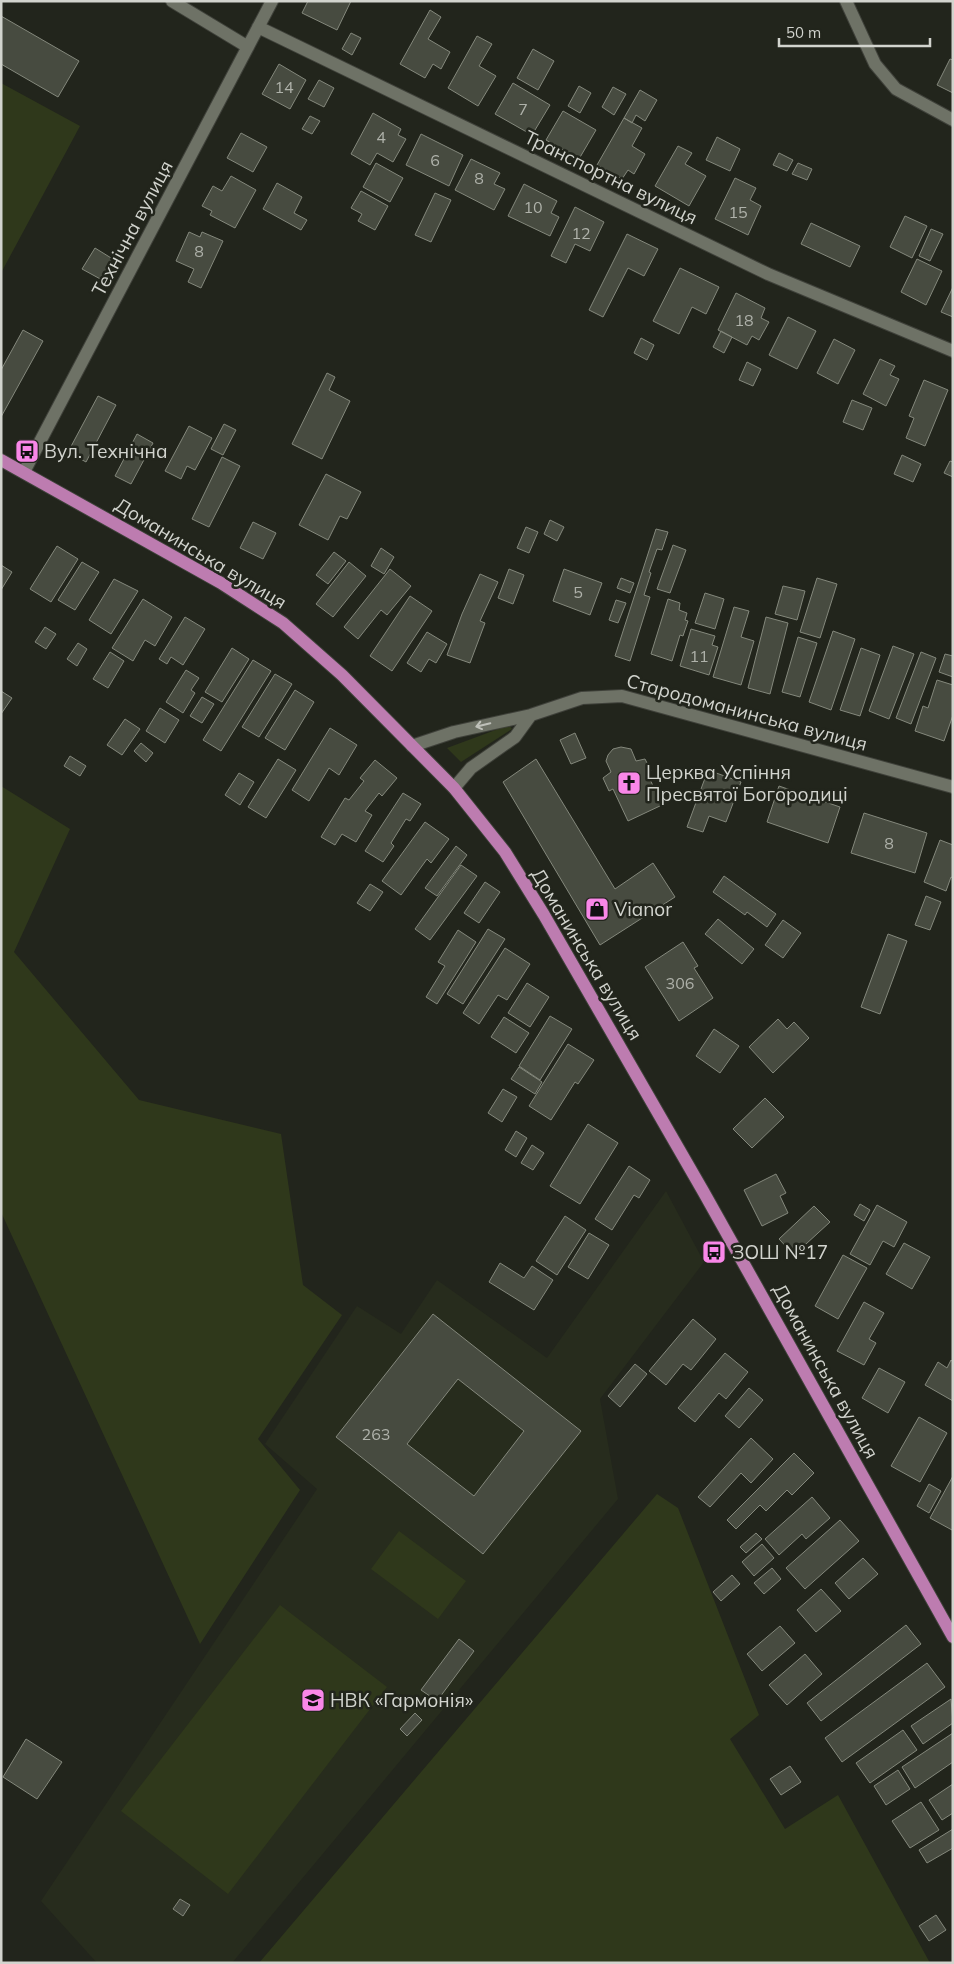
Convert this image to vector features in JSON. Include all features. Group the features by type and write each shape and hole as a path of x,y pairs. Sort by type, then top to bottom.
{"main road":[{"name":"Доманинська вулиця","path":"1,460 256,604 283,623 342,676 454,788 504,852 544,915 703,1190 953,1637"}],"street":[{"path":"172,1 248,47"},
{"name":"Технічна вулиця","path":"24,472 272,1"},
{"path":"846,1 875,64 896,89 953,120"},
{"name":"Транспортна вулиця","path":"258,27 768,274 953,351"},
{"name":"Стародоманинська вулиця","path":"412,746 454,732 531,715 582,698 622,696 953,787"},
{"path":"454,788 471,768 515,737 531,715"}],"shaded area":[{"name":"НВК «Гармонія»","path":"666,1191 704,1262 600,1399 618,1499 232,1963 97,1963 41,1901 317,1489 265,1444 357,1306 401,1334 437,1280 547,1358"}],"green space":[{"path":"1,83 80,126 1,273"},
{"path":"509,725 512,729 461,762 447,748"},
{"path":"1,786 70,829 14,952 139,1100 281,1134 303,1285 342,1315 258,1439 300,1490 200,1644 1,1212"},
{"path":"657,1494 678,1508 759,1715 730,1739 785,1829 838,1795 930,1963 259,1963"},
{"path":"399,1531 466,1581 438,1619 371,1569"},
{"path":"280,1605 387,1687 228,1894 121,1811"}],"building":[{"path":"308,1 351,1 337,30 302,13"},
{"path":"430,10 441,17 428,39 450,52 441,69 433,64 425,78 400,64"},
{"path":"1,16 79,61 58,97 1,64"},
{"path":"351,33 361,38 352,55 342,49"},
{"path":"477,36 492,44 479,66 496,76 478,106 448,88"},
{"path":"533,49 554,61 538,90 517,78"},
{"path":"950,59 953,60 953,93 937,85"},
{"path":"279,64 306,80 290,109 262,94"},
{"path":"319,80 334,88 324,107 308,99"},
{"path":"513,83 550,105 532,135 495,114"},
{"path":"579,86 591,93 580,113 568,106"},
{"path":"613,87 626,94 614,115 602,107"},
{"path":"640,90 657,100 645,121 636,115 632,123 624,118"},
{"path":"563,111 596,130 579,159 546,140"},
{"path":"373,113 401,129 398,135 406,139 393,162 377,153 370,165 351,154"},
{"path":"310,116 320,121 312,134 302,129"},
{"path":"624,118 642,128 632,146 645,154 634,174 628,170 622,179 597,165"},
{"path":"241,133 267,147 253,172 227,158"},
{"path":"421,134 463,155 449,186 406,165"},
{"path":"717,137 740,149 730,171 706,160"},
{"path":"678,146 692,153 685,164 706,176 689,206 655,186"},
{"path":"779,153 793,160 787,171 773,165"},
{"path":"471,159 500,173 494,184 505,189 494,210 455,190"},
{"path":"376,163 403,178 390,202 363,187"},
{"path":"798,163 812,169 807,180 792,174"},
{"path":"231,176 256,190 235,228 210,215 212,211 202,206 213,186 222,191"},
{"path":"735,178 756,188 750,200 761,206 748,235 715,219"},
{"path":"277,183 302,197 294,213 307,220 301,230 263,209"},
{"path":"524,184 557,201 551,213 559,217 550,236 508,216"},
{"path":"361,191 388,206 375,230 358,221 362,214 351,208"},
{"path":"435,193 451,200 431,242 415,235"},
{"path":"575,207 604,222 590,251 575,244 566,263 551,256"},
{"path":"905,216 927,226 912,258 890,247"},
{"path":"811,223 860,246 850,267 801,244"},
{"path":"931,229 943,234 930,261 919,256"},
{"path":"189,232 200,237 202,232 223,241 201,288 188,282 194,269 176,261"},
{"path":"627,234 658,249 644,276 628,268 603,317 589,310"},
{"path":"95,248 116,261 104,281 82,269"},
{"path":"917,259 942,271 926,305 901,292"},
{"path":"680,268 719,287 706,314 692,307 679,334 653,321"},
{"path":"953,287 953,317 941,312"},
{"path":"736,293 765,308 761,318 769,322 759,340 752,336 747,345 718,330"},
{"path":"788,317 816,331 797,369 769,355"},
{"path":"23,330 43,341 1,417 1,370"},
{"path":"721,331 732,337 724,353 713,347"},
{"path":"641,338 654,345 647,360 634,353"},
{"path":"834,339 855,350 838,384 817,373"},
{"path":"880,359 895,366 890,375 899,379 886,406 863,394"},
{"path":"747,362 761,369 753,386 739,380"},
{"path":"327,373 335,377 329,390 350,401 322,459 292,444"},
{"path":"924,380 948,390 925,446 906,438 914,418 909,416"},
{"path":"98,396 116,405 86,462 68,452"},
{"path":"852,400 872,408 863,430 843,422"},
{"path":"224,424 236,430 223,455 211,449"},
{"path":"189,426 212,438 195,470 187,466 181,479 165,471"},
{"path":"137,434 153,443 131,484 115,476"},
{"path":"902,455 921,464 913,482 894,474"},
{"path":"222,457 240,466 209,527 192,519"},
{"path":"950,461 953,462 953,477 944,473"},
{"path":"326,474 361,492 347,519 340,516 328,540 299,525"},
{"path":"550,520 564,527 557,541 544,534"},
{"path":"253,522 276,533 263,559 240,548"},
{"path":"526,527 538,532 529,553 517,548"},
{"path":"656,529 668,532 662,550 657,549 649,572 651,573 644,595 650,597 630,661 615,656"},
{"path":"673,545 686,550 670,593 657,589"},
{"path":"57,546 78,559 51,602 30,589"},
{"path":"381,548 394,557 384,574 371,566"},
{"path":"334,552 346,561 328,584 316,575"},
{"path":"82,562 99,572 75,610 58,600"},
{"path":"349,562 366,576 333,617 316,604"},
{"path":"1,565 12,572 1,590"},
{"path":"390,569 411,586 387,615 381,610 358,639 344,627"},
{"path":"509,569 524,575 513,604 498,598"},
{"path":"564,569 602,583 590,615 553,601"},
{"path":"480,574 498,582 480,621 485,623 470,663 447,655 462,614"},
{"path":"621,578 634,583 630,593 617,588"},
{"path":"817,578 837,584 820,638 800,632"},
{"path":"114,579 138,591 111,634 89,620"},
{"path":"783,586 805,591 797,620 775,614"},
{"path":"705,593 724,599 715,629 695,623"},
{"path":"410,596 432,611 392,671 370,656"},
{"path":"143,599 172,617 155,646 145,640 133,661 112,648"},
{"path":"668,599 680,603 679,610 687,613 685,620 688,621 683,636 680,635 672,661 651,654"},
{"path":"616,600 626,603 618,623 609,620"},
{"path":"734,607 749,611 741,637 754,641 741,685 713,677"},
{"path":"185,617 205,629 183,665 171,657 167,664 159,659"},
{"path":"766,617 788,623 770,694 748,688"},
{"path":"45,627 56,634 46,649 35,642"},
{"path":"691,629 715,636 712,645 718,647 709,675 680,666"},
{"path":"833,631 855,639 831,710 809,702"},
{"path":"427,632 447,644 436,663 429,659 421,672 407,663"},
{"path":"798,637 817,643 800,697 782,692"},
{"path":"78,643 87,649 77,666 67,659"},
{"path":"893,646 914,654 889,719 869,711"},
{"path":"232,648 249,659 222,702 205,692"},
{"path":"861,648 880,655 860,716 840,710"},
{"path":"110,652 124,661 108,688 93,679"},
{"path":"921,652 936,658 911,724 896,718"},
{"path":"945,654 953,656 953,677 939,672"},
{"path":"253,660 271,671 221,751 203,740"},
{"path":"186,670 199,678 191,690 195,693 183,713 166,702"},
{"path":"275,674 292,684 259,737 242,727"},
{"path":"937,680 953,685 953,715 944,741 915,731 923,706 928,708"},
{"path":"295,690 314,702 285,750 265,738"},
{"path":"1,691 12,698 1,714"},
{"path":"202,697 214,704 202,723 190,716"},
{"path":"160,708 179,720 165,743 146,731"},
{"path":"125,719 140,729 122,755 107,745"},
{"path":"330,728 357,745 339,775 329,768 309,801 292,790"},
{"path":"575,733 586,758 571,764 560,740"},
{"path":"141,743 153,753 146,762 134,751"},
{"name":"Церква Успіння Пресвятої Богородиці","path":"621,747 631,749 636,761 645,759 651,771 647,773 662,805 628,821 613,789 609,791 603,778 611,772 606,761 608,755 613,749"},
{"path":"70,756 86,766 80,776 64,766"},
{"path":"278,759 296,770 266,818 248,807"},
{"path":"536,759 615,889 653,863 675,897 600,945 503,782"},
{"path":"375,760 397,778 382,796 379,793 365,811 372,815 356,842 342,834 335,845 321,837 345,798 349,800 364,781 360,778"},
{"path":"708,770 741,782 726,822 709,816 703,832 687,827"},
{"path":"239,773 254,782 240,805 225,795"},
{"path":"779,786 840,807 828,843 767,822"},
{"path":"403,793 421,804 410,821 406,819 391,843 394,846 383,862 365,851"},
{"path":"864,813 927,833 915,873 851,853"},
{"path":"425,822 449,839 431,863 427,859 401,895 382,881"},
{"path":"940,840 953,845 953,878 951,877 946,891 924,882"},
{"path":"456,846 467,855 437,896 425,888"},
{"path":"461,865 477,876 430,940 415,929"},
{"path":"724,876 776,914 767,927 747,912 745,915 713,892"},
{"path":"485,882 500,892 479,923 464,913"},
{"path":"370,884 383,892 370,911 357,903"},
{"path":"926,896 941,902 930,930 915,925"},
{"path":"718,919 754,949 742,964 705,934"},
{"path":"783,920 801,933 783,958 765,945"},
{"path":"488,929 505,939 463,1004 447,994"},
{"path":"458,930 476,942 437,1004 426,997 445,966 438,962"},
{"path":"888,934 907,941 880,1014 861,1007"},
{"path":"683,942 698,966 694,968 713,998 679,1021 645,967"},
{"path":"505,948 530,964 507,1000 498,995 479,1024 463,1013"},
{"path":"527,983 549,997 530,1027 508,1013"},
{"path":"550,1016 572,1029 540,1080 519,1066"},
{"path":"504,1017 529,1033 516,1053 491,1037"},
{"path":"778,1019 787,1029 794,1022 809,1038 773,1073 749,1047"},
{"path":"714,1029 739,1046 720,1073 696,1056"},
{"path":"568,1044 594,1060 578,1084 575,1082 551,1120 529,1106"},
{"path":"519,1067 542,1082 535,1094 511,1079"},
{"path":"503,1089 517,1097 502,1122 488,1113"},
{"path":"765,1098 784,1117 752,1148 733,1129"},
{"path":"588,1124 618,1143 580,1204 550,1186"},
{"path":"516,1131 527,1138 516,1157 505,1150"},
{"path":"532,1145 544,1153 533,1170 521,1163"},
{"path":"629,1166 650,1180 639,1198 634,1195 612,1230 595,1219"},
{"path":"776,1174 786,1193 780,1196 788,1213 762,1226 744,1190"},
{"path":"860,1204 870,1210 864,1221 854,1215"},
{"path":"877,1205 907,1222 894,1247 883,1241 870,1265 850,1254"},
{"path":"814,1206 830,1222 794,1255 779,1239"},
{"path":"565,1216 586,1230 557,1275 536,1261"},
{"path":"589,1233 609,1245 588,1279 568,1267"},
{"path":"904,1243 930,1257 912,1289 886,1274"},
{"path":"843,1255 867,1268 838,1319 815,1306"},
{"path":"500,1263 524,1278 532,1266 553,1280 534,1310 489,1282"},
{"path":"864,1302 884,1313 869,1339 876,1343 864,1365 837,1351"},
{"path":"433,1314 581,1431 483,1554 336,1437","holes":["458,1379 524,1431 474,1496 407,1444"]},
{"path":"693,1319 716,1339 691,1370 683,1364 666,1385 649,1371"},
{"path":"725,1353 748,1372 726,1399 719,1393 695,1422 678,1408"},
{"path":"951,1360 953,1362 953,1401 925,1385 938,1362 947,1368"},
{"path":"635,1364 647,1374 620,1407 608,1396"},
{"path":"879,1368 905,1382 888,1413 862,1398"},
{"path":"749,1388 763,1400 739,1428 725,1416"},
{"path":"919,1417 947,1433 920,1482 891,1466"},
{"path":"751,1438 773,1459 751,1483 741,1473 710,1507 698,1497"},
{"path":"794,1453 814,1473 792,1495 787,1490 766,1511 760,1505 736,1529 727,1520"},
{"path":"953,1476 953,1528 952,1530 930,1518"},
{"path":"929,1484 941,1491 929,1513 917,1506"},
{"path":"812,1497 830,1518 806,1539 802,1534 779,1555 765,1539"},
{"path":"840,1520 859,1541 805,1589 786,1568"},
{"path":"756,1533 762,1539 746,1553 740,1547"},
{"path":"762,1544 774,1558 754,1576 742,1562"},
{"path":"863,1558 878,1574 849,1599 835,1583"},
{"path":"772,1568 781,1579 764,1594 754,1583"},
{"path":"732,1575 740,1584 721,1601 713,1592"},
{"path":"821,1589 841,1611 816,1632 797,1610"},
{"path":"906,1625 921,1644 821,1721 807,1703"},
{"path":"780,1626 795,1643 762,1671 747,1654"},
{"path":"459,1639 474,1651 437,1701 421,1690"},
{"path":"805,1654 822,1674 787,1705 769,1685"},
{"path":"927,1663 945,1687 842,1762 825,1738"},
{"path":"951,1699 953,1723 923,1744 911,1726"},
{"path":"415,1713 422,1720 407,1736 400,1729"},
{"path":"903,1730 917,1750 870,1783 856,1763"},
{"path":"953,1733 953,1762 915,1788 902,1767"},
{"path":"26,1739 62,1762 37,1799 3,1777"},
{"path":"790,1766 801,1782 781,1795 770,1779"},
{"path":"898,1770 910,1789 886,1805 874,1786"},
{"path":"953,1784 953,1813 942,1820 929,1800"},
{"path":"921,1802 939,1830 910,1848 892,1821"},
{"path":"953,1829 953,1848 927,1863 919,1850"},
{"path":"180,1899 190,1905 183,1916 173,1909"},
{"path":"936,1915 946,1930 929,1941 919,1926"}],"place":[{"name":"Вул. Технічна","path":"27,451"},
{"name":"Церква Успіння Пресвятої Богородиці","path":"629,783"},
{"name":"Vianor","path":"597,909"},
{"name":"ЗОШ №17","path":"714,1252"},
{"name":"НВК «Гармонія»","path":"313,1700"}]}
